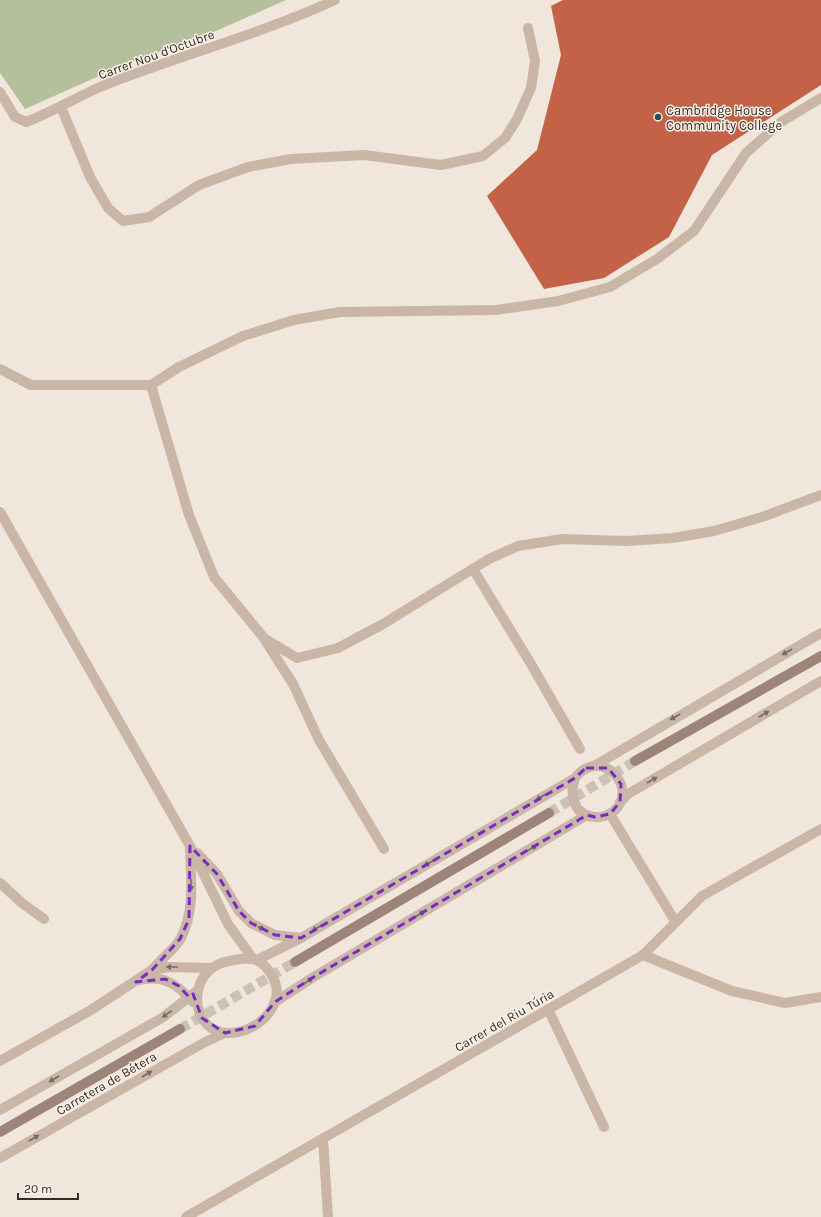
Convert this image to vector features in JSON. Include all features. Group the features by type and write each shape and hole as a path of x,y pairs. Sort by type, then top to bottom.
{"main road":[{"path":"636,761 821,656"},
{"path":"295,962 549,813"},
{"path":"0,1132 180,1029"}],"street":[{"name":"Carrer Nou d'Octubre","path":"0,92 15,117 26,122 100,88 223,44 335,0"},
{"path":"61,107 90,177 108,208 123,221 149,217 198,185 248,167 291,159 364,154 440,165 483,156 505,138 517,119 531,88 536,61 528,28"},
{"path":"0,370 31,385 151,385 179,367 243,336 294,320 340,312 496,310 558,301 610,287 657,259 694,231 746,153 781,122 821,98"},
{"path":"151,385 189,515 214,577 264,638 293,684 319,740 384,849"},
{"path":"264,638 298,658 338,648 384,624 489,559 518,546 562,539 626,541 673,538 714,530 755,519 821,495"},
{"path":"0,512 190,846 228,924 255,960 271,975 276,985 277,994 275,1002 264,1018 255,1026 235,1032 225,1033 208,1024 202,1018 197,1005 179,986 165,979 147,978 136,982"},
{"path":"473,570 531,664 580,749"},
{"path":"152,970 169,966 211,968 229,961 255,960 301,938 575,778 580,772 594,766 821,633"},
{"path":"575,778 571,794 574,803 579,810 587,815 595,817 610,814 628,794 821,681"},
{"path":"594,766 608,768 617,776 622,789 620,802"},
{"path":"610,814 675,921"},
{"path":"275,1002 312,978 587,815"},
{"name":"Carrer del Riu Túria","path":"186,1217 643,955 675,921 702,896 821,829"},
{"path":"190,846 217,874 239,911 251,923 275,935 301,938"},
{"path":"0,1061 91,1010 136,982 152,970 180,939 189,918 191,903 190,846"},
{"path":"0,883 22,903 44,919"},
{"path":"643,955 732,991 785,1003 821,996"},
{"path":"197,1005 198,991 205,976 211,968"},
{"path":"0,1110 162,1018 198,991"},
{"path":"548,1009 604,1127"},
{"name":"Carretera de Bétera","path":"0,1158 205,1042 225,1033"},
{"path":"323,1139 328,1217"}],"highlighted area":[{"path":"586,768 608,768 621,784 620,802 610,814 595,817 587,815 312,978 275,1002 255,1026 225,1033 202,1018 193,994 189,997 179,986 165,979 136,982 152,970 180,939 189,919 190,846 217,874 239,911 251,923 275,935 301,938 575,778"}],"green space":[{"path":"0,0 286,0 216,31 126,64 25,109 0,73"}],"building":[{"name":"Cambridge House Community College","path":"563,0 821,0 821,85 712,155 669,237 604,278 544,289 487,196 537,150 561,55 551,6"}],"tunnel":[{"path":"549,813 635,761"},
{"path":"180,1029 295,962"}],"place":[{"name":"Cambridge House Community College","path":"658,117"}]}
